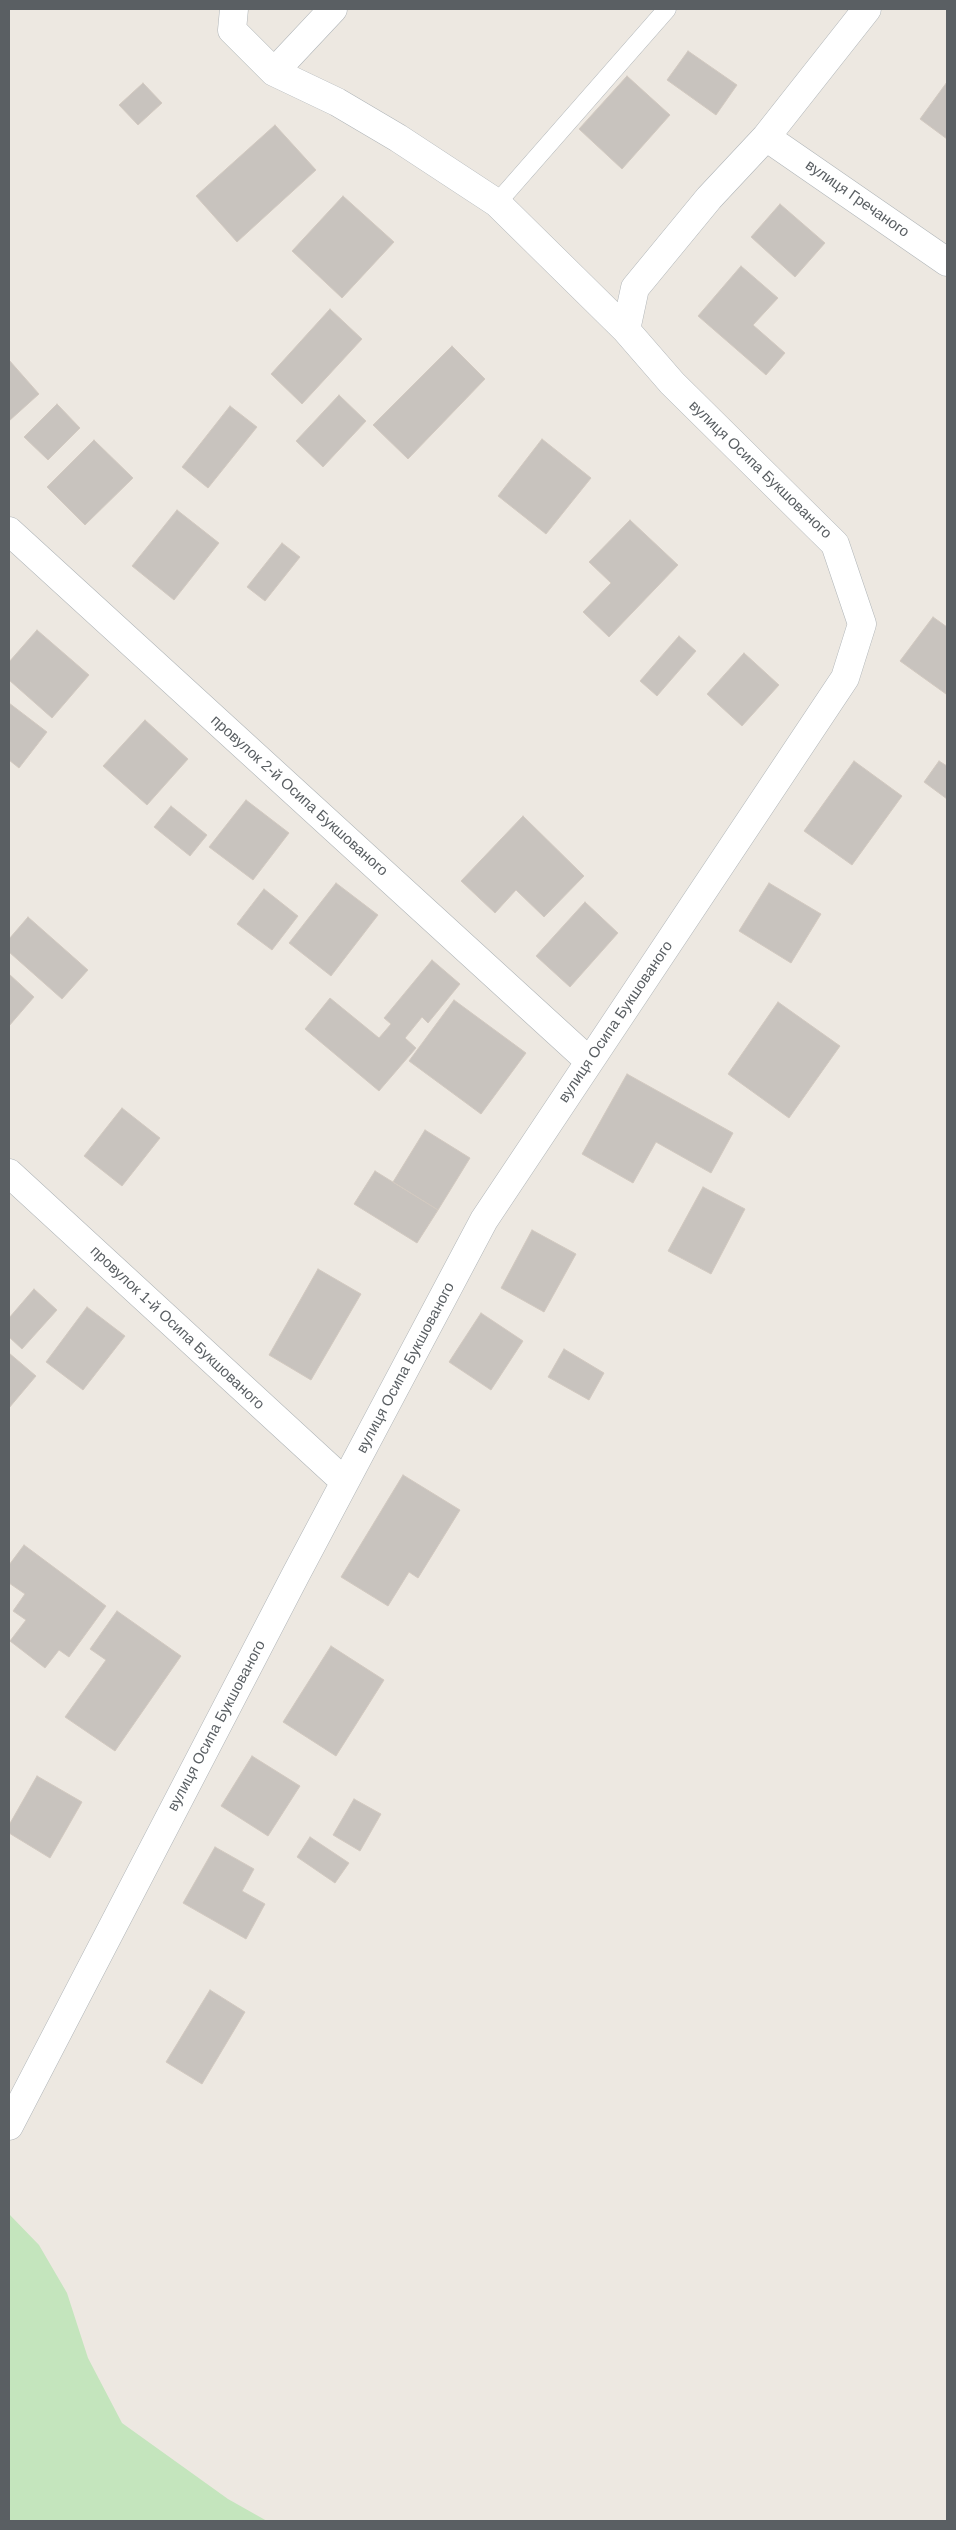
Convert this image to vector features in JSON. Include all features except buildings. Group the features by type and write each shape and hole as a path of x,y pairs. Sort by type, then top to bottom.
{"street":[{"name":"вулиця Осипа Букшованого","path":"9,2126 484,1220 845,678 862,624 835,544 672,384 626,330 497,203 398,138 337,102 274,72 232,30 234,9"},
{"path":"274,72 333,9"},
{"path":"626,330 635,288 710,198 766,137 867,9"},
{"name":"вулиця Гречаного","path":"766,137 947,262"},
{"name":"провулок 2-й Осипа Букшованого","path":"9,531 589,1061"},
{"name":"провулок 1-й Осипа Букшованого","path":"9,1173 345,1482"}],"lane":[{"path":"497,203 667,9"}],"green space":[{"path":"9,2214 39,2245 67,2293 88,2358 122,2423 228,2499 267,2521 9,2521"}]}
